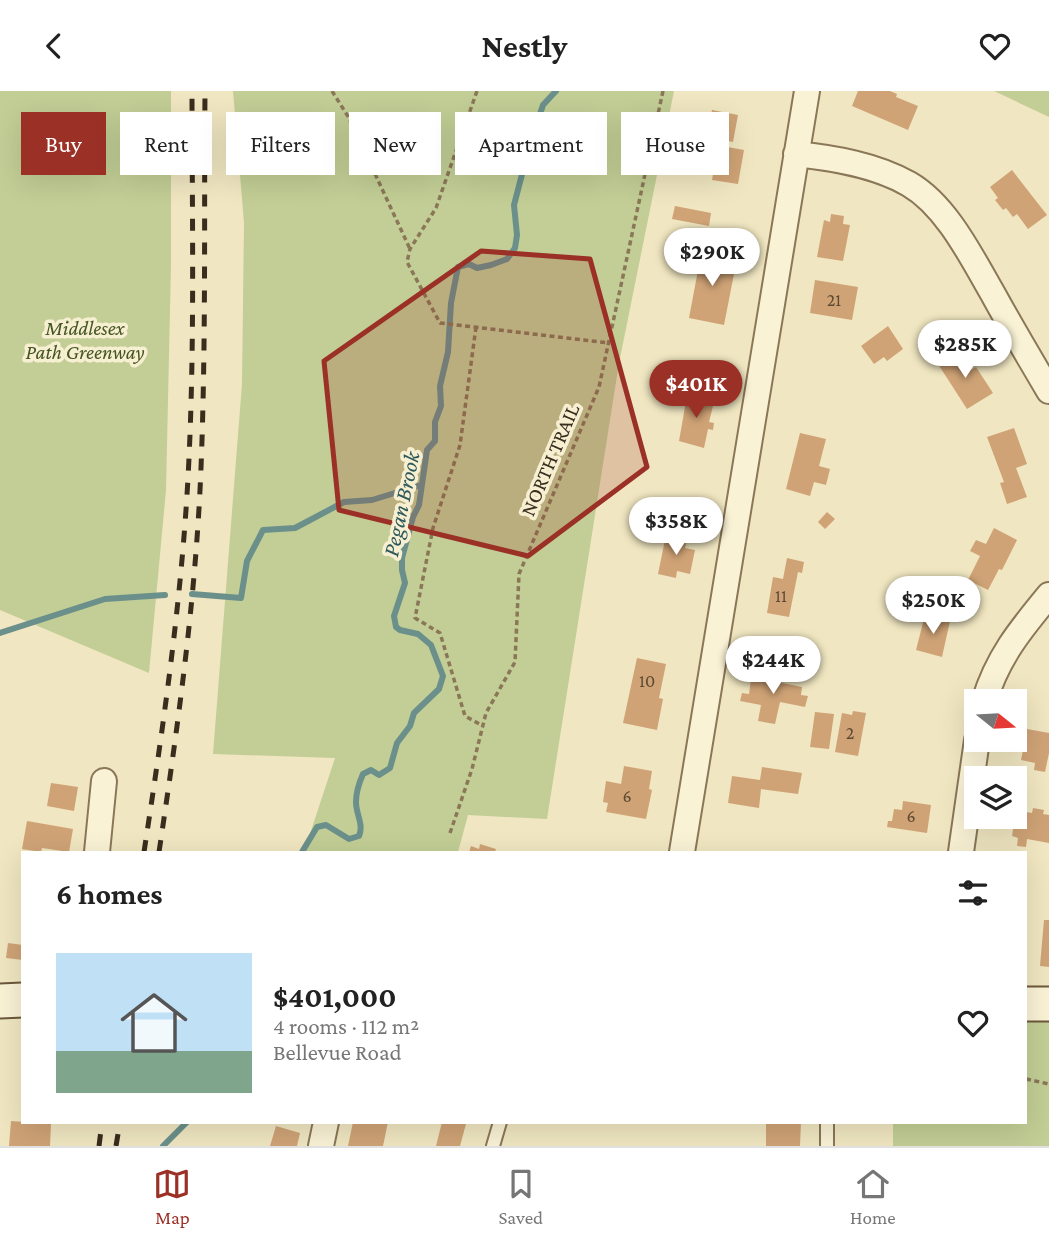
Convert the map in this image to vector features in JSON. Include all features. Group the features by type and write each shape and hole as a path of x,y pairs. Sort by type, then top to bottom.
{"street":[{"path":"682,851 807,91"},
{"path":"796,154 864,166 890,174 912,185 929,200 962,242 1049,391"},
{"path":"988,689 1008,645 1049,595"},
{"path":"961,851 975,753"},
{"path":"97,851 104,781"},
{"path":"0,1001 21,1000"},
{"path":"1027,1004 1049,1004"},
{"path":"321,1146 326,1124"}],"lane":[{"path":"493,1146 499,1124"},
{"path":"827,1124 827,1146"}],"path":[{"path":"332,91 349,118 411,249"},
{"path":"477,91 436,208 411,249 407,262 440,323 609,343"},
{"name":"NORTH TRAIL","path":"450,834 472,769 486,713 515,662 519,574 599,387 663,91"},
{"path":"476,327 460,445 433,528 415,618 440,633 466,716 483,726"},
{"path":"1027,1079 1049,1084"}],"highlighted area":[{"path":"481,251 590,259 647,467 528,556 339,510 324,361"}],"green space":[{"name":"Middlesex Path Greenway","path":"0,91 171,91 171,112 120,112 120,175 171,175 166,490 149,673 0,610"},
{"path":"233,91 674,91 670,112 621,112 621,175 657,175 619,363 547,819 468,815 458,851 304,851 335,758 213,754 242,384 244,223 240,175 335,175 335,112 235,112"},
{"path":"994,91 1049,91 1049,117"},
{"path":"1027,1021 1049,1022 1049,1146 893,1146 893,1124 1027,1124"}],"building":[{"path":"858,91 890,91 897,94 896,97 918,106 908,130 852,106"},
{"path":"729,113 738,115 733,142 729,141"},
{"path":"729,147 744,150 738,184 712,180 713,175 729,175"},
{"path":"1012,170 1047,215 1028,229 1017,214 1013,217 1006,208 1003,210 990,187"},
{"path":"675,206 711,213 709,226 672,219"},
{"path":"831,214 844,216 843,224 850,225 843,261 817,257 824,220 830,222"},
{"path":"702,249 733,255 730,274 734,274 724,325 689,318"},
{"path":"815,280 858,287 852,320 810,313"},
{"path":"888,326 903,349 887,361 884,357 874,364 861,346"},
{"path":"959,351 971,370 976,367 993,393 967,409 938,364"},
{"path":"688,390 707,395 704,404 713,406 709,422 714,423 713,430 708,429 704,448 679,441"},
{"path":"1014,428 1027,464 1016,468 1027,497 1007,504 1000,483 1004,482 987,437"},
{"path":"800,433 826,439 819,466 830,469 826,485 814,482 810,496 786,489"},
{"path":"663,504 681,507 678,522 660,519"},
{"path":"827,512 835,519 825,529 818,522"},
{"path":"994,528 1017,540 988,590 968,580 980,556 970,551 976,540 986,544"},
{"path":"666,535 687,539 685,548 695,550 690,574 677,571 676,578 658,574"},
{"path":"787,558 804,562 802,573 798,572 789,617 767,613 773,577 783,579"},
{"path":"925,615 950,621 942,657 916,650"},
{"path":"637,658 666,664 659,698 663,699 657,730 623,723"},
{"path":"767,672 784,676 782,683 802,687 801,695 808,696 805,707 780,702 775,724 758,721 761,705 740,701 742,693 749,694 751,679 765,681"},
{"path":"853,711 866,713 858,756 835,752 842,713 852,715"},
{"path":"815,712 834,714 829,749 810,747"},
{"path":"1027,729 1049,733 1045,772 1034,770 1035,763 1021,760 1022,753 1027,753"},
{"path":"624,766 652,771 649,789 652,790 646,819 606,812 608,803 603,802 606,781 621,784"},
{"path":"762,767 802,773 798,794 761,789 759,808 728,803 732,776 760,780"},
{"path":"51,783 78,787 74,811 47,806"},
{"path":"903,801 931,805 927,833 887,827 888,821 892,821 894,809 902,810"},
{"path":"1033,808 1044,810 1043,814 1049,815 1049,843 1027,839 1026,847 1017,846 1018,838 1012,836 1013,829 1027,829 1027,812 1032,813"},
{"path":"27,821 73,829 69,851 22,849"},
{"path":"480,844 496,849 469,851 471,846 479,849"},
{"path":"1044,920 1049,920 1049,967 1040,966"},
{"path":"8,943 21,945 21,960 6,958"},
{"path":"11,1121 21,1122 21,1124 51,1124 50,1146 9,1146"},
{"path":"353,1124 388,1124 383,1146 348,1146"},
{"path":"442,1124 466,1124 460,1146 436,1146"},
{"path":"766,1124 801,1124 800,1146 766,1146"},
{"path":"276,1126 300,1133 297,1146 270,1146"}],"waterway":[{"name":"Pegan Brook","path":"303,851 317,827 326,825 349,839 359,836 361,827 356,798 363,774 371,770 379,775 390,768 397,743 410,726 414,713 439,689 443,676 431,645 418,634 396,627 394,616 405,583 402,558 419,505 427,450 435,441 435,422 441,406 440,386 448,352 451,303 458,267 469,264 477,268 491,265 507,259 515,248 517,235 514,205 526,159 538,139 538,120 543,105 556,91"},
{"path":"192,594 241,598 247,561 263,530 295,528 344,502 372,500 421,485"},
{"path":"0,633 105,599 165,595"},
{"name":"Pegan Brook","path":"163,1146 185,1124"}],"railway":[{"path":"144,851 176,619 188,478 192,333 192,91"},
{"path":"159,851 185,660 199,516 204,374 205,91"},
{"path":"99,1146 102,1124"},
{"path":"116,1146 120,1124"}]}
